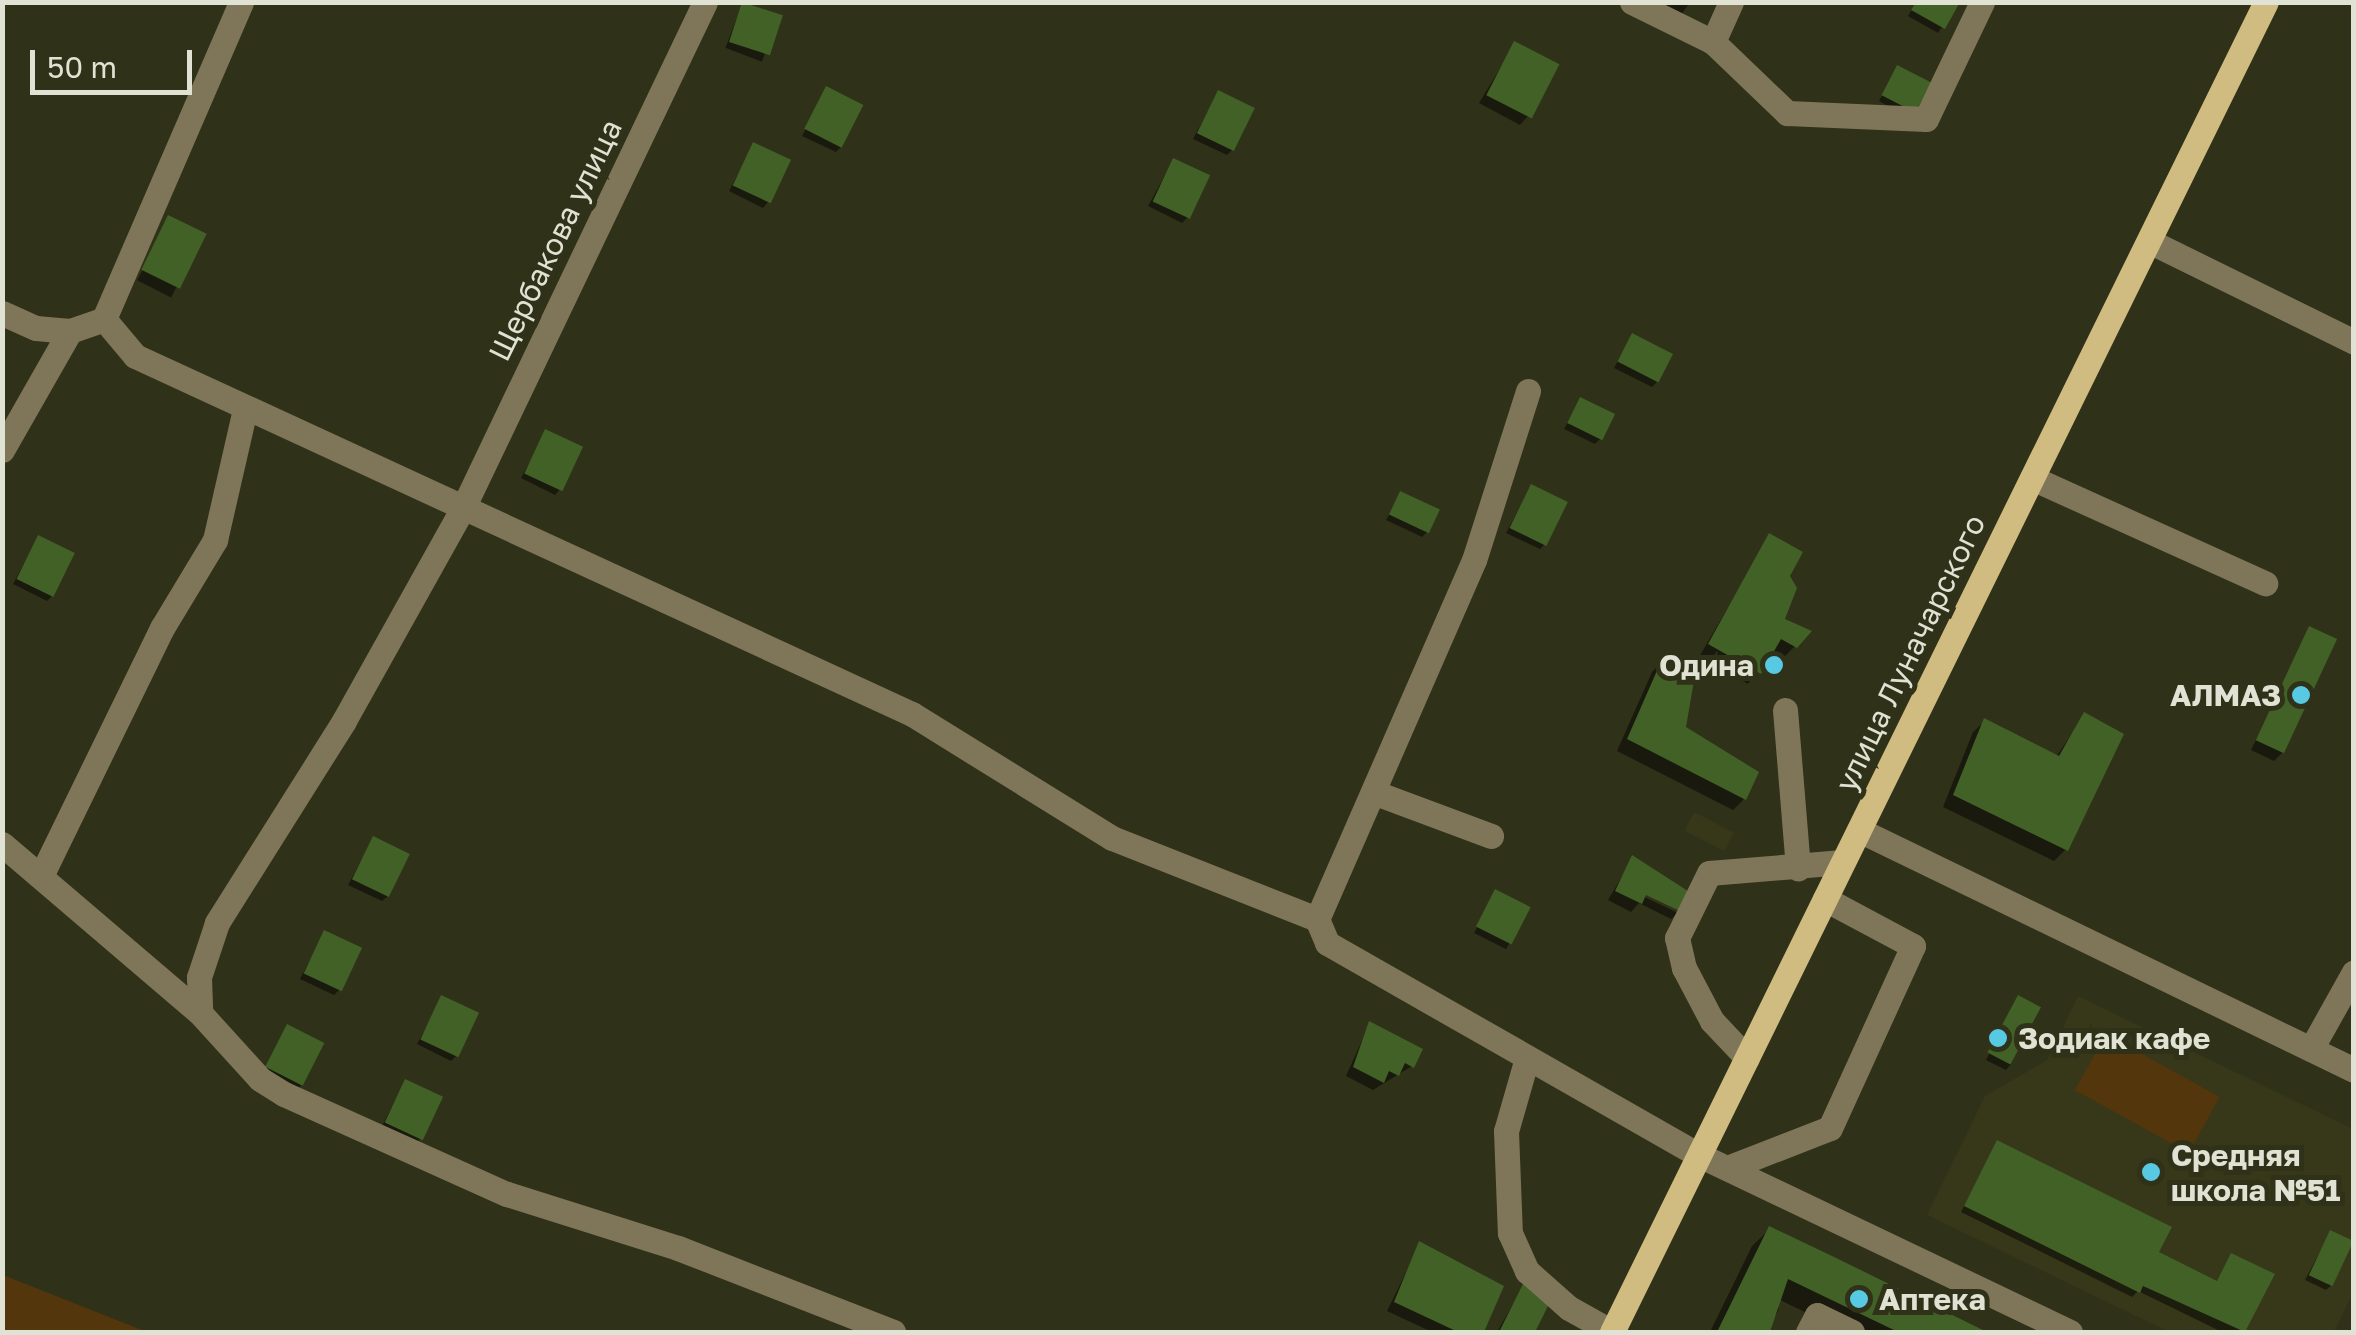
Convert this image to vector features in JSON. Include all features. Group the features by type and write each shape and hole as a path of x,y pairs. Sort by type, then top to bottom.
{"main road":[{"name":"улица Луначарского","path":"1612,1332 2266,2"}],"street":[{"path":"2,314 36,328 70,331 104,320 241,2"},
{"name":"Щербакова улица","path":"200,1014 199,977 218,923 344,722 464,506 705,2"},
{"path":"1632,2 1713,42 1787,113 1926,120 1982,2"},
{"path":"1713,42 1732,2"},
{"path":"2149,241 2354,342"},
{"path":"104,320 135,356 464,506 813,674 912,714 1112,838 1317,919 1327,943 1352,960 1699,1155 1730,1166 2070,1332"},
{"path":"2,450 70,331"},
{"path":"1317,919 1474,560 1528,391"},
{"path":"41,876 162,628 215,540 245,409"},
{"path":"2032,478 2265,583"},
{"path":"1785,710 1798,868"},
{"path":"1373,792 1491,836"},
{"path":"1859,830 2354,1070"},
{"path":"2,844 200,1014 260,1079 284,1094 506,1194 678,1248 893,1332"},
{"path":"1748,1058 1712,1021 1678,938 1709,873 1843,862"},
{"path":"1730,1166 1830,1128 1913,946 1825,899"},
{"path":"2311,1049 2354,972"},
{"path":"1527,1058 1506,1131 1510,1233 1527,1271 1569,1308 1612,1332"},
{"path":"1808,1332 1817,1315 1852,1332"}],"shaded area":[{"path":"1694,812 1734,832 1725,851 1684,831"},
{"name":"Средняя школа №51","path":"2078,996 2353,1129 2353,1293 2334,1332 2169,1332 1927,1215 1985,1096 2047,1060"},
{"path":"2106,1034 2220,1097 2189,1153 2075,1090"},
{"path":"3,1275 147,1332 3,1332"}],"building":[{"path":"742,2 783,15 770,55 729,42"},
{"path":"1916,2 1960,2 1945,29 1911,10"},
{"path":"1514,41 1559,64 1532,119 1486,95"},
{"path":"1897,65 1931,82 1915,113 1882,95"},
{"path":"826,86 863,105 842,148 804,129"},
{"path":"1218,90 1255,108 1234,151 1197,133"},
{"path":"753,142 791,160 771,203 733,186"},
{"path":"1173,158 1210,175 1190,219 1153,202"},
{"path":"168,215 207,234 180,289 141,270"},
{"path":"1632,333 1673,354 1658,382 1617,362"},
{"path":"1580,397 1615,414 1602,440 1567,423"},
{"path":"545,429 583,447 562,491 524,473"},
{"path":"1531,484 1568,502 1546,546 1510,528"},
{"path":"1400,491 1440,510 1429,533 1389,515"},
{"path":"1769,533 1803,552 1790,576 1797,588 1785,619 1812,631 1797,648 1781,639 1761,674 1708,644"},
{"path":"38,535 75,553 53,597 17,579"},
{"path":"2309,626 2337,639 2284,753 2256,740"},
{"path":"1663,657 1695,675 1686,727 1759,772 1746,800 1627,739"},
{"path":"2084,712 2124,734 2068,851 1953,795 1984,718 2059,756"},
{"path":"373,836 410,854 389,897 352,879"},
{"path":"1632,855 1691,893 1682,912 1646,895 1642,904 1615,891"},
{"path":"1495,889 1531,907 1512,945 1476,926"},
{"path":"324,930 362,948 342,991 304,974"},
{"path":"441,995 479,1013 458,1057 420,1039"},
{"path":"2018,995 2041,1007 2010,1065 1987,1052"},
{"path":"1369,1021 1423,1049 1414,1068 1405,1063 1399,1076 1389,1071 1384,1083 1353,1067"},
{"path":"287,1024 324,1043 303,1086 265,1067"},
{"path":"405,1079 443,1097 423,1140 385,1123"},
{"path":"1997,1140 2172,1227 2159,1252 2217,1281 2231,1253 2275,1274 2245,1332 2143,1286 2140,1293 1964,1206"},
{"path":"1769,1226 1987,1332 1898,1332 1788,1279 1770,1332 1717,1332"},
{"path":"2330,1230 2354,1241 2332,1286 2309,1275"},
{"path":"1419,1241 1504,1286 1484,1332 1458,1332 1394,1302"},
{"path":"1524,1282 1553,1296 1535,1332 1499,1332"}],"place":[{"name":"Одина","path":"1774,665"},
{"name":"АЛМАЗ","path":"2301,695"},
{"name":"Зодиак кафе","path":"1998,1038"},
{"name":"Средняя школа №51","path":"2151,1172"},
{"name":"Аптека","path":"1859,1299"}]}
